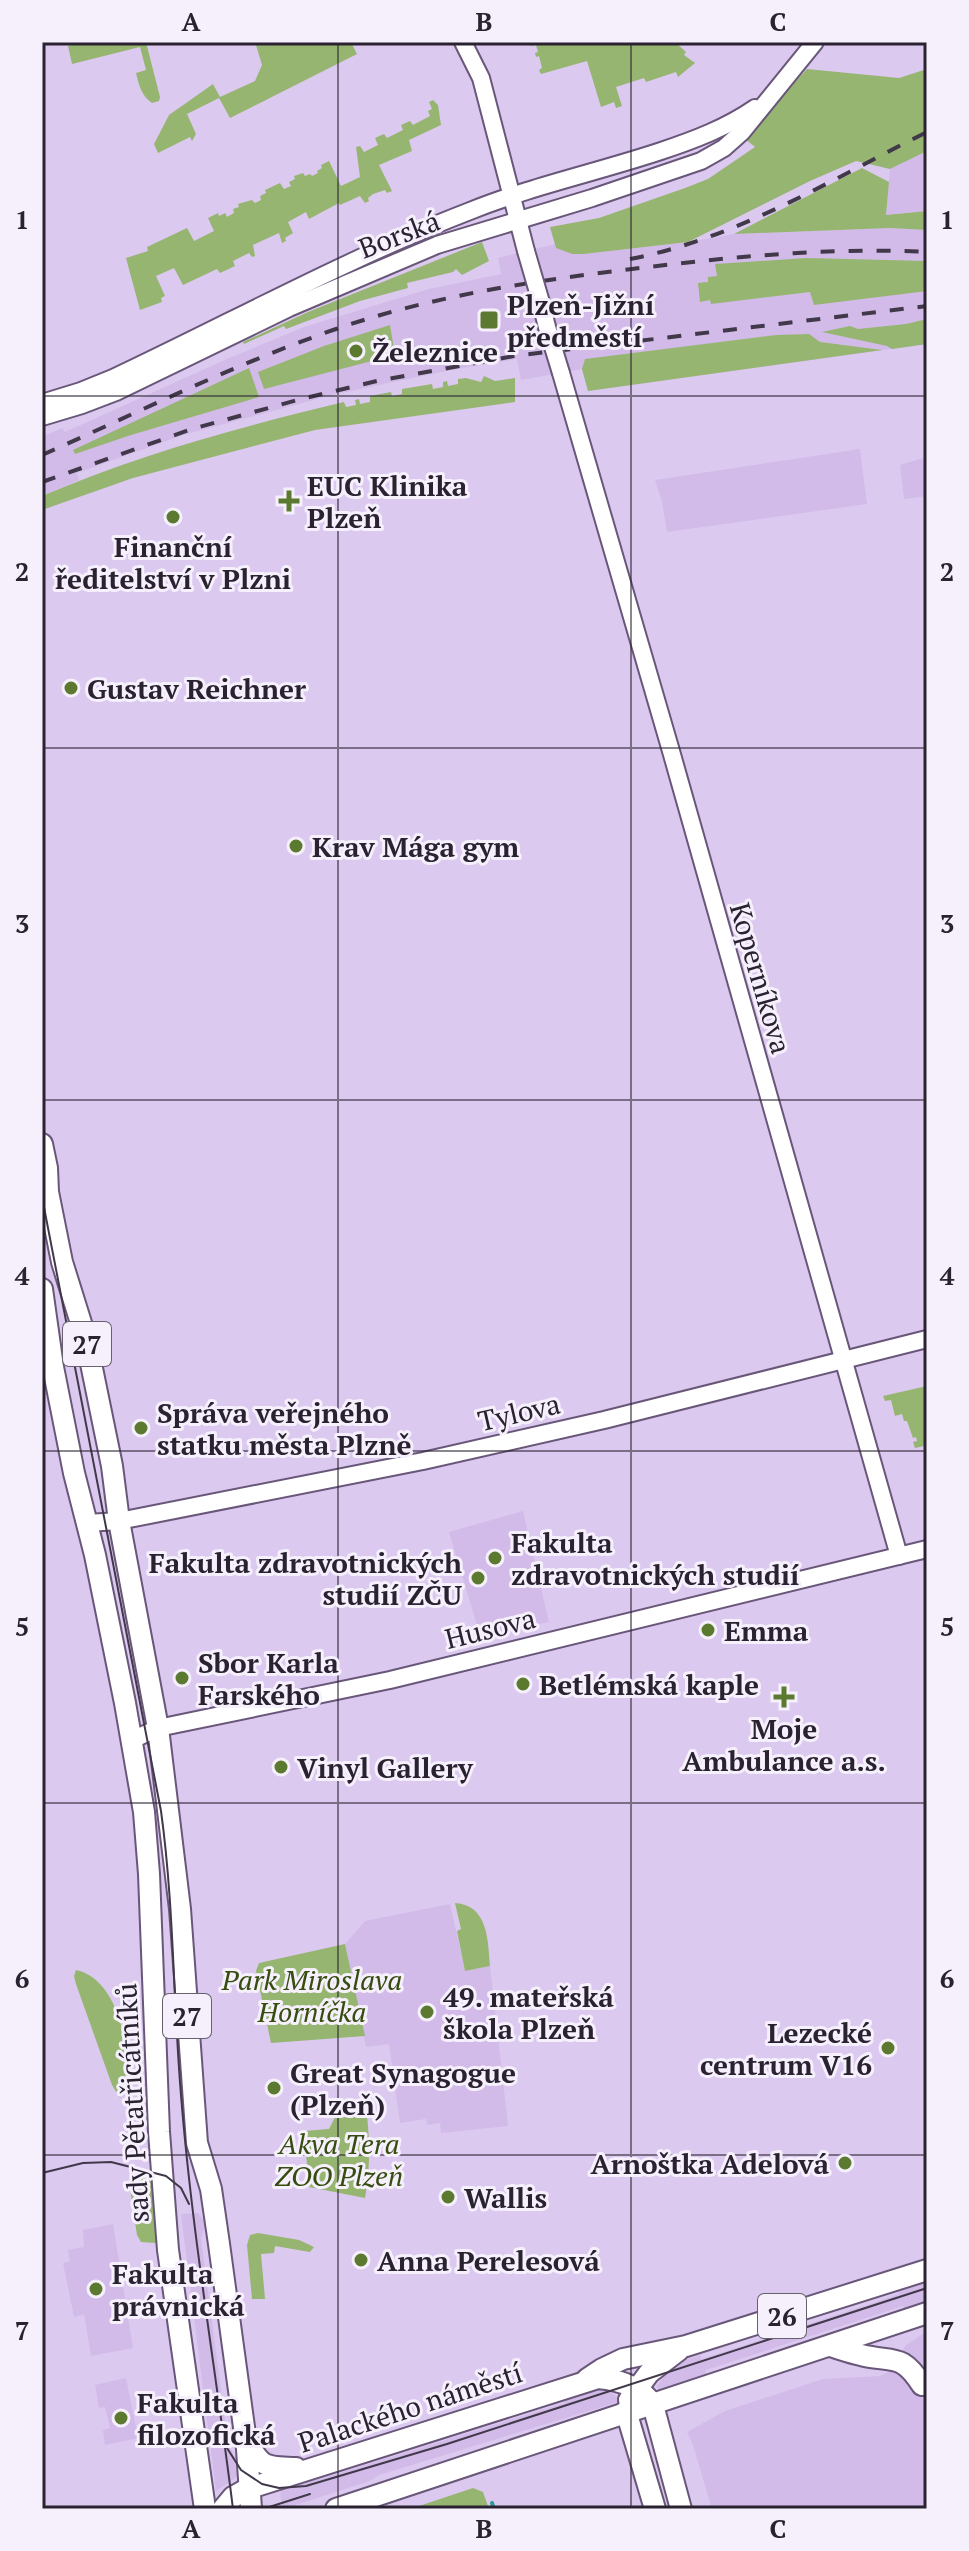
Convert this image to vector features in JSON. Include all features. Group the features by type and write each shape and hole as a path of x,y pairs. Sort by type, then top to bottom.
{"main road":[{"name":"27","path":"42,1144 62,1262 89,1355 112,1466 119,1521 158,1728 180,1909 197,2143 214,2208 245,2437 251,2509"},
{"name":"27","path":"42,1289 53,1367 74,1473 132,1740"},
{"name":"sady Pětatřicátníků","path":"132,1740 144,1812 149,1874 159,2132 168,2250 205,2509"},
{"name":"Palackého náměstí","path":"250,2488 587,2379 623,2359 686,2346 927,2270"},
{"name":"26","path":"653,2405 927,2313"},
{"name":"26","path":"626,2411 636,2389 659,2363 686,2346"},
{"path":"830,2346 863,2356 899,2360 922,2385"},
{"name":"Palackého náměstí","path":"587,2379 608,2379 636,2389 653,2405"},
{"path":"336,2509 626,2411 653,2405 681,2509"},
{"path":"626,2411 655,2509"},
{"path":"245,2437 254,2455 268,2467 300,2469 327,2464"},
{"path":"223,2509 233,2497 250,2488"}],"street":[{"name":"Borská","path":"42,417 116,392 373,271 437,245 701,161 724,148 742,132 815,42"},
{"name":"Koperníkova","path":"463,43 481,78 517,221 899,1556"},
{"name":"Borská","path":"42,403 113,378 406,238 472,210 612,168 719,130 766,100"},
{"name":"Tylova","path":"87,1523 119,1521 411,1464 604,1420 927,1339"},
{"name":"Husova","path":"132,1740 158,1728 390,1680 927,1549"}],"shaded area":[{"path":"927,151 927,211 886,215 890,169"},
{"path":"890,228 927,230 927,344 588,391 582,369 521,380 517,359 451,370 336,394 183,435 77,473 79,480 42,496 42,437 62,428 65,432 304,327 429,289 501,274 498,258 555,244 556,248 572,254 584,254 734,234"},
{"path":"860,449 867,504 667,532 655,480"},
{"path":"927,457 927,496 904,499 900,465"},
{"name":"Fakulta zdravotnických studií","path":"523,1511 549,1622 487,1636 479,1632 449,1532"},
{"name":"49. mateřská škola Plzeň","path":"450,1904 465,1971 490,1966 508,2126 441,2133 440,2123 427,2125 426,2119 400,2123 389,2044 366,2047 345,1944 365,1921"},
{"path":"198,2213 206,2223 201,2238 228,2444 241,2474 216,2491 181,2214"},
{"name":"Fakulta právnická","path":"113,2224 133,2348 91,2356 84,2314 74,2317 63,2263 70,2261 68,2250 84,2247 83,2230"},
{"path":"927,2281 927,2302 905,2309 903,2306 706,2370 706,2374 660,2390 656,2387 669,2370 683,2361 700,2355 701,2359 708,2357 870,2304"},
{"path":"927,2331 927,2509 712,2509 687,2432 725,2411 823,2379 880,2376 890,2371 906,2345"},
{"name":"Fakulta právnická","path":"126,2378 138,2438 105,2445 103,2430 110,2428 105,2407 99,2408 95,2385"},
{"path":"596,2389 611,2393 618,2398 618,2402 379,2475 370,2481 283,2509 280,2494 284,2485 324,2478 564,2403 569,2397"}],"green space":[{"path":"80,42 146,42 159,101 152,103 139,86 136,73 146,70 140,47 72,64 68,46"},
{"path":"263,42 351,42 357,54 230,118 219,98 187,114 196,134 192,141 190,137 158,153 154,144 169,115 213,84 220,97 255,81 262,65 256,45"},
{"path":"531,42 675,42 686,52 684,55 695,63 678,77 676,72 646,82 644,78 616,87 622,106 616,108 614,102 601,107 587,61 541,74 536,45 530,46"},
{"path":"807,69 899,78 927,69 927,151 890,169 856,161 688,242 584,254 572,254 556,248 550,227 599,218 685,188 708,179 755,147 744,138"},
{"path":"433,100 438,105 441,125 409,140 412,151 379,165 392,191 373,194 365,203 360,196 339,203 309,219 306,212 288,222 293,233 285,238 286,241 282,243 279,233 253,245 255,256 249,253 233,261 235,266 220,273 217,269 183,285 174,268 156,276 165,296 161,298 162,302 140,310 126,258 148,251 147,247 187,228 194,241 214,231 208,218 218,213 219,216 225,213 227,217 234,213 233,209 239,207 238,204 261,200 260,196 266,193 265,190 280,183 284,189 291,186 289,182 295,179 294,176 303,173 312,176 329,161 341,186 360,177 356,147 360,146 364,152 378,145 375,138 384,134 387,138 403,130 401,125 410,121 413,125 430,116 428,111 432,109 429,102"},
{"path":"862,168 889,182 886,215 927,211 927,230 890,228 734,234"},
{"path":"482,242 489,261 462,275 456,269 407,283 408,288 360,301 243,342 308,312"},
{"path":"806,258 927,261 927,291 814,305 810,292 711,304 710,300 700,302 698,283 708,282 708,277 717,276 715,264"},
{"path":"927,319 927,344 892,349 822,332 850,326 858,329"},
{"path":"390,325 395,355 264,389 258,372"},
{"path":"809,334 820,342 882,350 588,391 582,369 585,359 776,335"},
{"path":"249,368 259,397 75,454 73,450"},
{"path":"484,376 495,381 515,378 515,402 315,430 133,478 42,510 42,496 116,467 191,443 344,402 346,407 356,405 355,400 359,399 360,404 370,402 370,396 391,392 392,396 402,394 402,389 432,384 433,389 443,387 443,382 447,381 448,386 458,384 458,379 481,382"},
{"path":"927,1386 927,1454 924,1446 915,1448 913,1442 917,1441 916,1437 913,1438 907,1421 904,1421 902,1414 895,1416 891,1400 885,1401 883,1396"},
{"path":"455,1903 466,1905 480,1917 487,1935 490,1966 465,1971"},
{"name":"Park Miroslava Horníčka","path":"345,1944 365,2036 271,2043 256,1971 259,1963"},
{"path":"76,1970 91,1977 104,1989 121,2024 126,2064 120,2098 112,2085 76,1984"},
{"name":"Akva Tera ZOO Plzeň","path":"365,2100 369,2149 365,2198 309,2187 304,2131 329,2129 342,2104"},
{"path":"135,2178 152,2181 156,2243 141,2242 137,2235 130,2189 137,2181"},
{"path":"258,2233 299,2240 314,2247 310,2252 275,2246 274,2253 261,2254 265,2299 252,2299 247,2245 250,2235"},
{"path":"473,2488 483,2492 489,2509 410,2509"}],"waterway":[{"path":"492,2503 494,2509"}],"tram line":[{"path":"42,1197 161,1811 186,2147 233,2509"},
{"path":"42,2173 83,2163 111,2162 166,2176 181,2188 189,2204"},
{"path":"227,2448 241,2470 262,2484 279,2488 306,2486 447,2444 927,2288"},
{"path":"263,2509 310,2494"}],"railway":[{"path":"630,259 669,250 746,222 927,132"},
{"path":"42,455 298,343 409,307 557,279 706,261 816,252 927,252"},
{"path":"42,482 192,429 377,381 514,356 927,306"}],"place":[{"name":"Plzeň-Jižní předměstí","path":"489,320"},
{"name":"Železnice","path":"356,351"},
{"name":"EUC Klinika Plzeň","path":"289,501"},
{"name":"Finanční ředitelství v Plzni","path":"173,517"},
{"name":"Gustav Reichner","path":"71,688"},
{"name":"Krav Mága gym","path":"296,846"},
{"name":"Správa veřejného statku města Plzně","path":"141,1428"},
{"name":"Fakulta zdravotnických studií","path":"495,1558"},
{"name":"Fakulta zdravotnických studií ZČU","path":"478,1578"},
{"name":"Emma","path":"708,1630"},
{"name":"Sbor Karla Farského","path":"182,1678"},
{"name":"Betlémská kaple","path":"523,1684"},
{"name":"Moje Ambulance a.s.","path":"784,1697"},
{"name":"Vinyl Gallery","path":"281,1767"},
{"name":"49. mateřská škola Plzeň","path":"427,2012"},
{"name":"Lezecké centrum V16","path":"888,2048"},
{"name":"Great Synagogue (Plzeň)","path":"274,2088"},
{"name":"Arnoštka Adelová","path":"845,2163"},
{"name":"Wallis","path":"448,2197"},
{"name":"Anna Perelesová","path":"361,2260"},
{"name":"Fakulta právnická","path":"96,2289"},
{"name":"Fakulta filozofická","path":"121,2418"}]}
